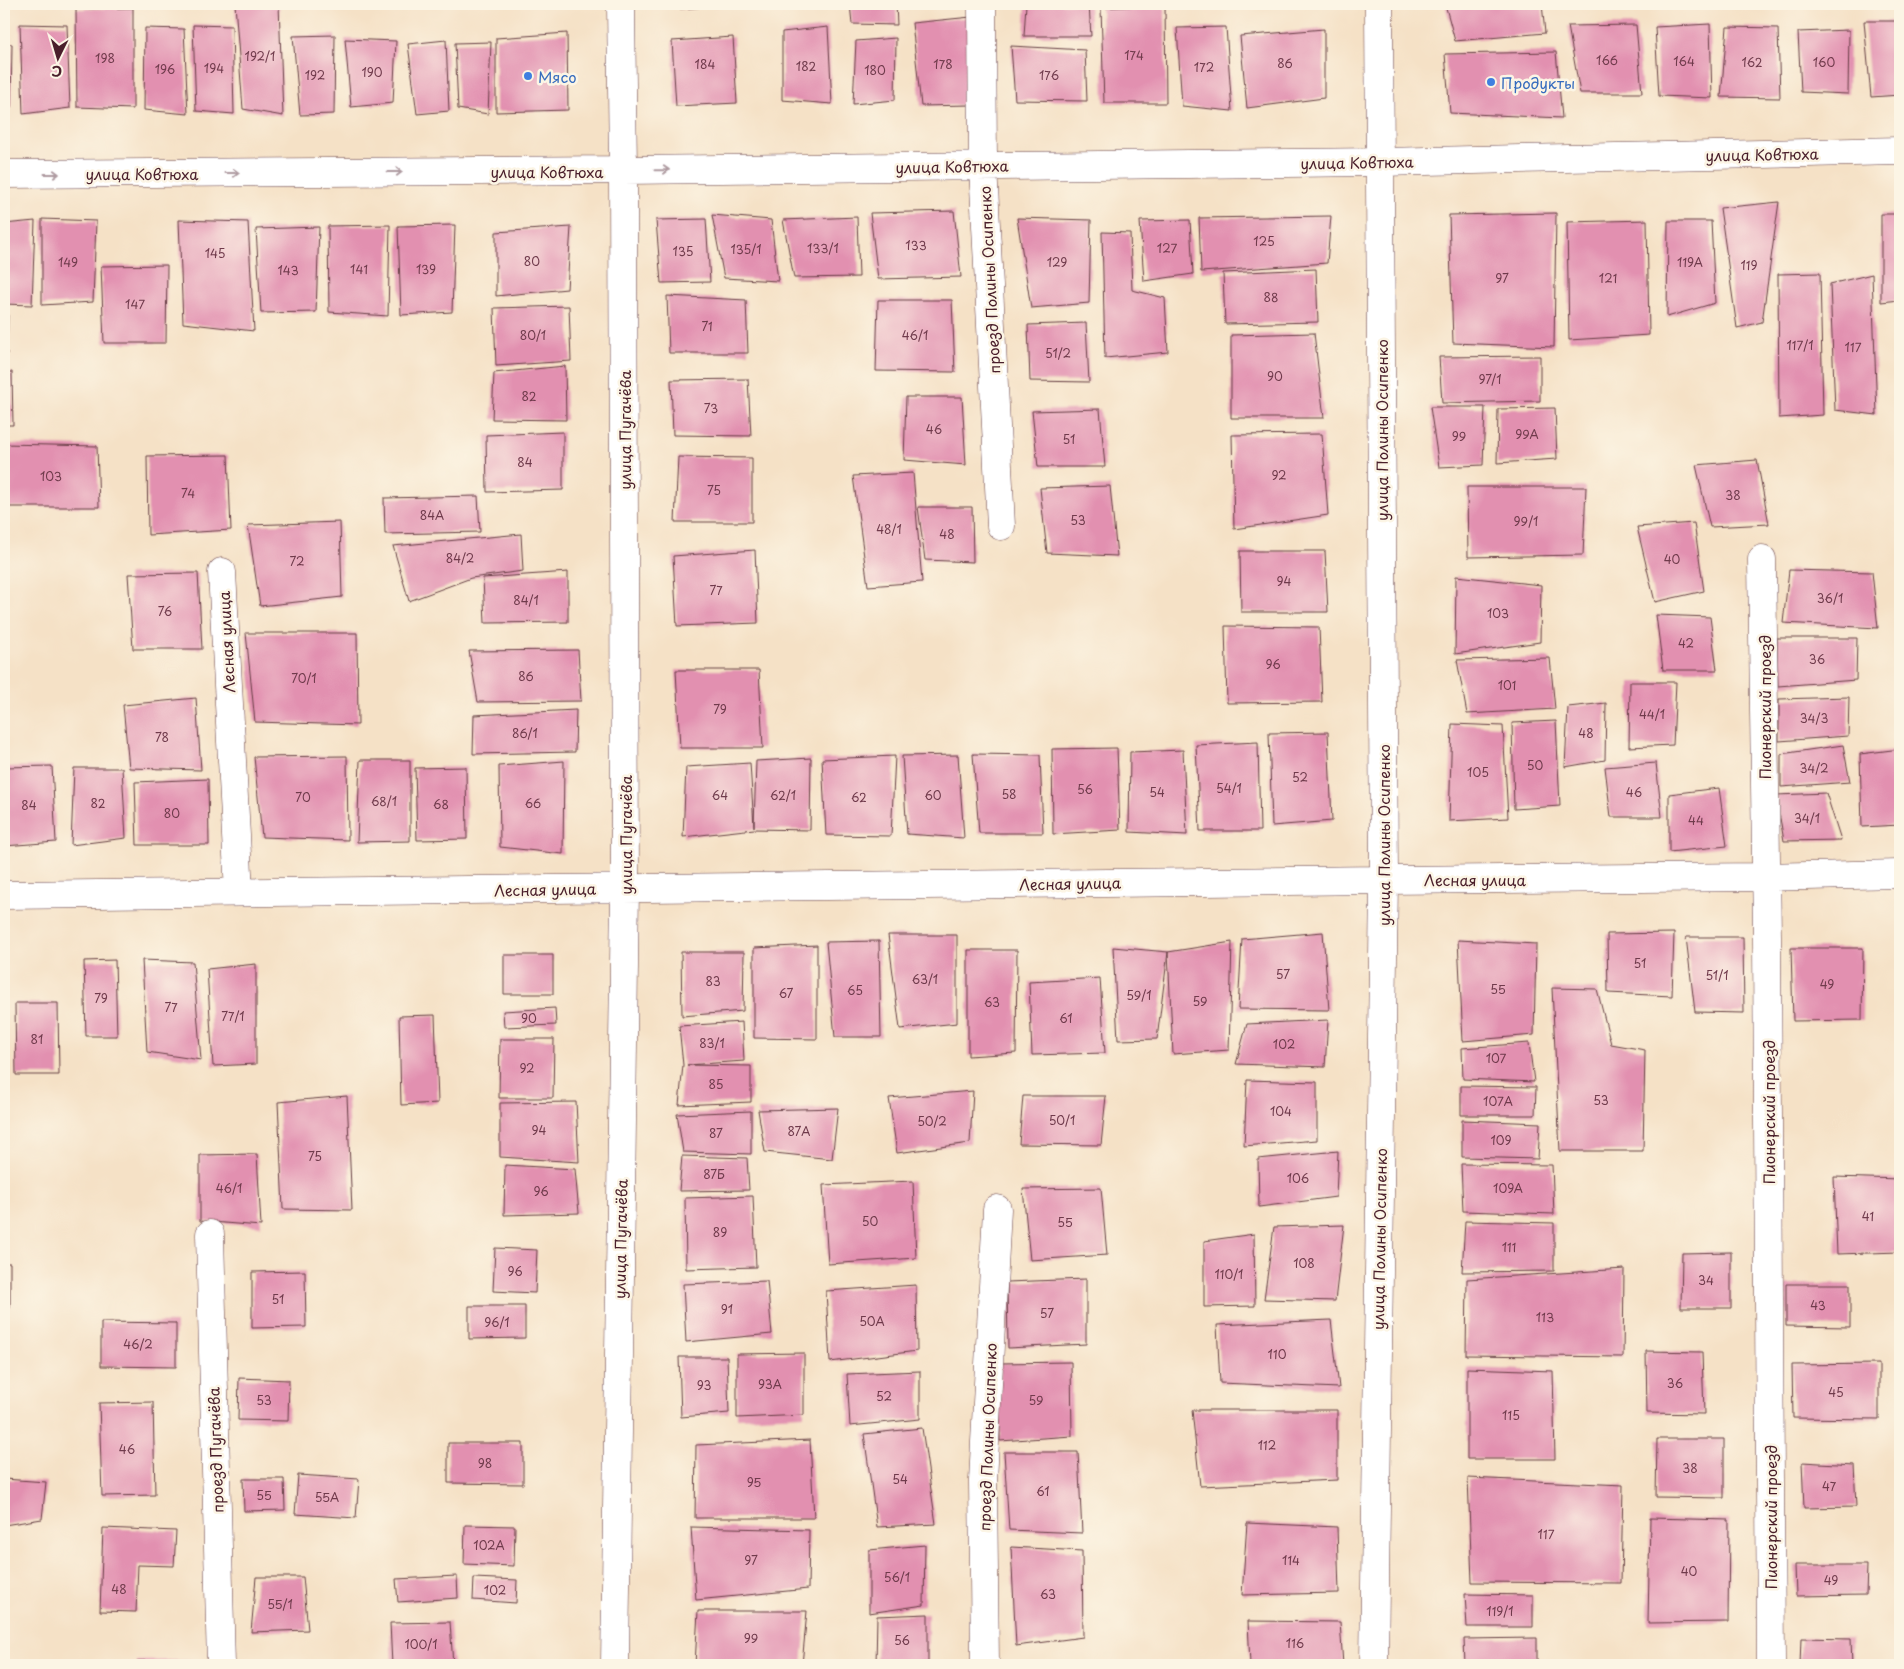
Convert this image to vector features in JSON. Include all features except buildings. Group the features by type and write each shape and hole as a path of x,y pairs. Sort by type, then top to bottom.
{"street":[{"name":"улица Пугачёва","path":"615,1665 625,888 621,4"},
{"name":"проезд Полины Осипенко","path":"982,4 983,166 1001,526"},
{"name":"улица Полины Осипенко","path":"1374,1665 1384,880 1379,4"},
{"name":"улица Ковтюха","path":"4,174 1380,162 1900,151"},
{"name":"Пионерский проезд","path":"1762,559 1767,936 1771,1665"},
{"name":"Лесная улица","path":"222,572 239,892"},
{"name":"Лесная улица","path":"4,896 1900,874"},
{"name":"проезд Полины Осипенко","path":"985,1665 983,1481 997,1209"},
{"name":"проезд Пугачёва","path":"210,1234 221,1665"}],"place":[{"name":"Мясо","path":"528,76"},
{"name":"Продукты","path":"1491,82"}]}
